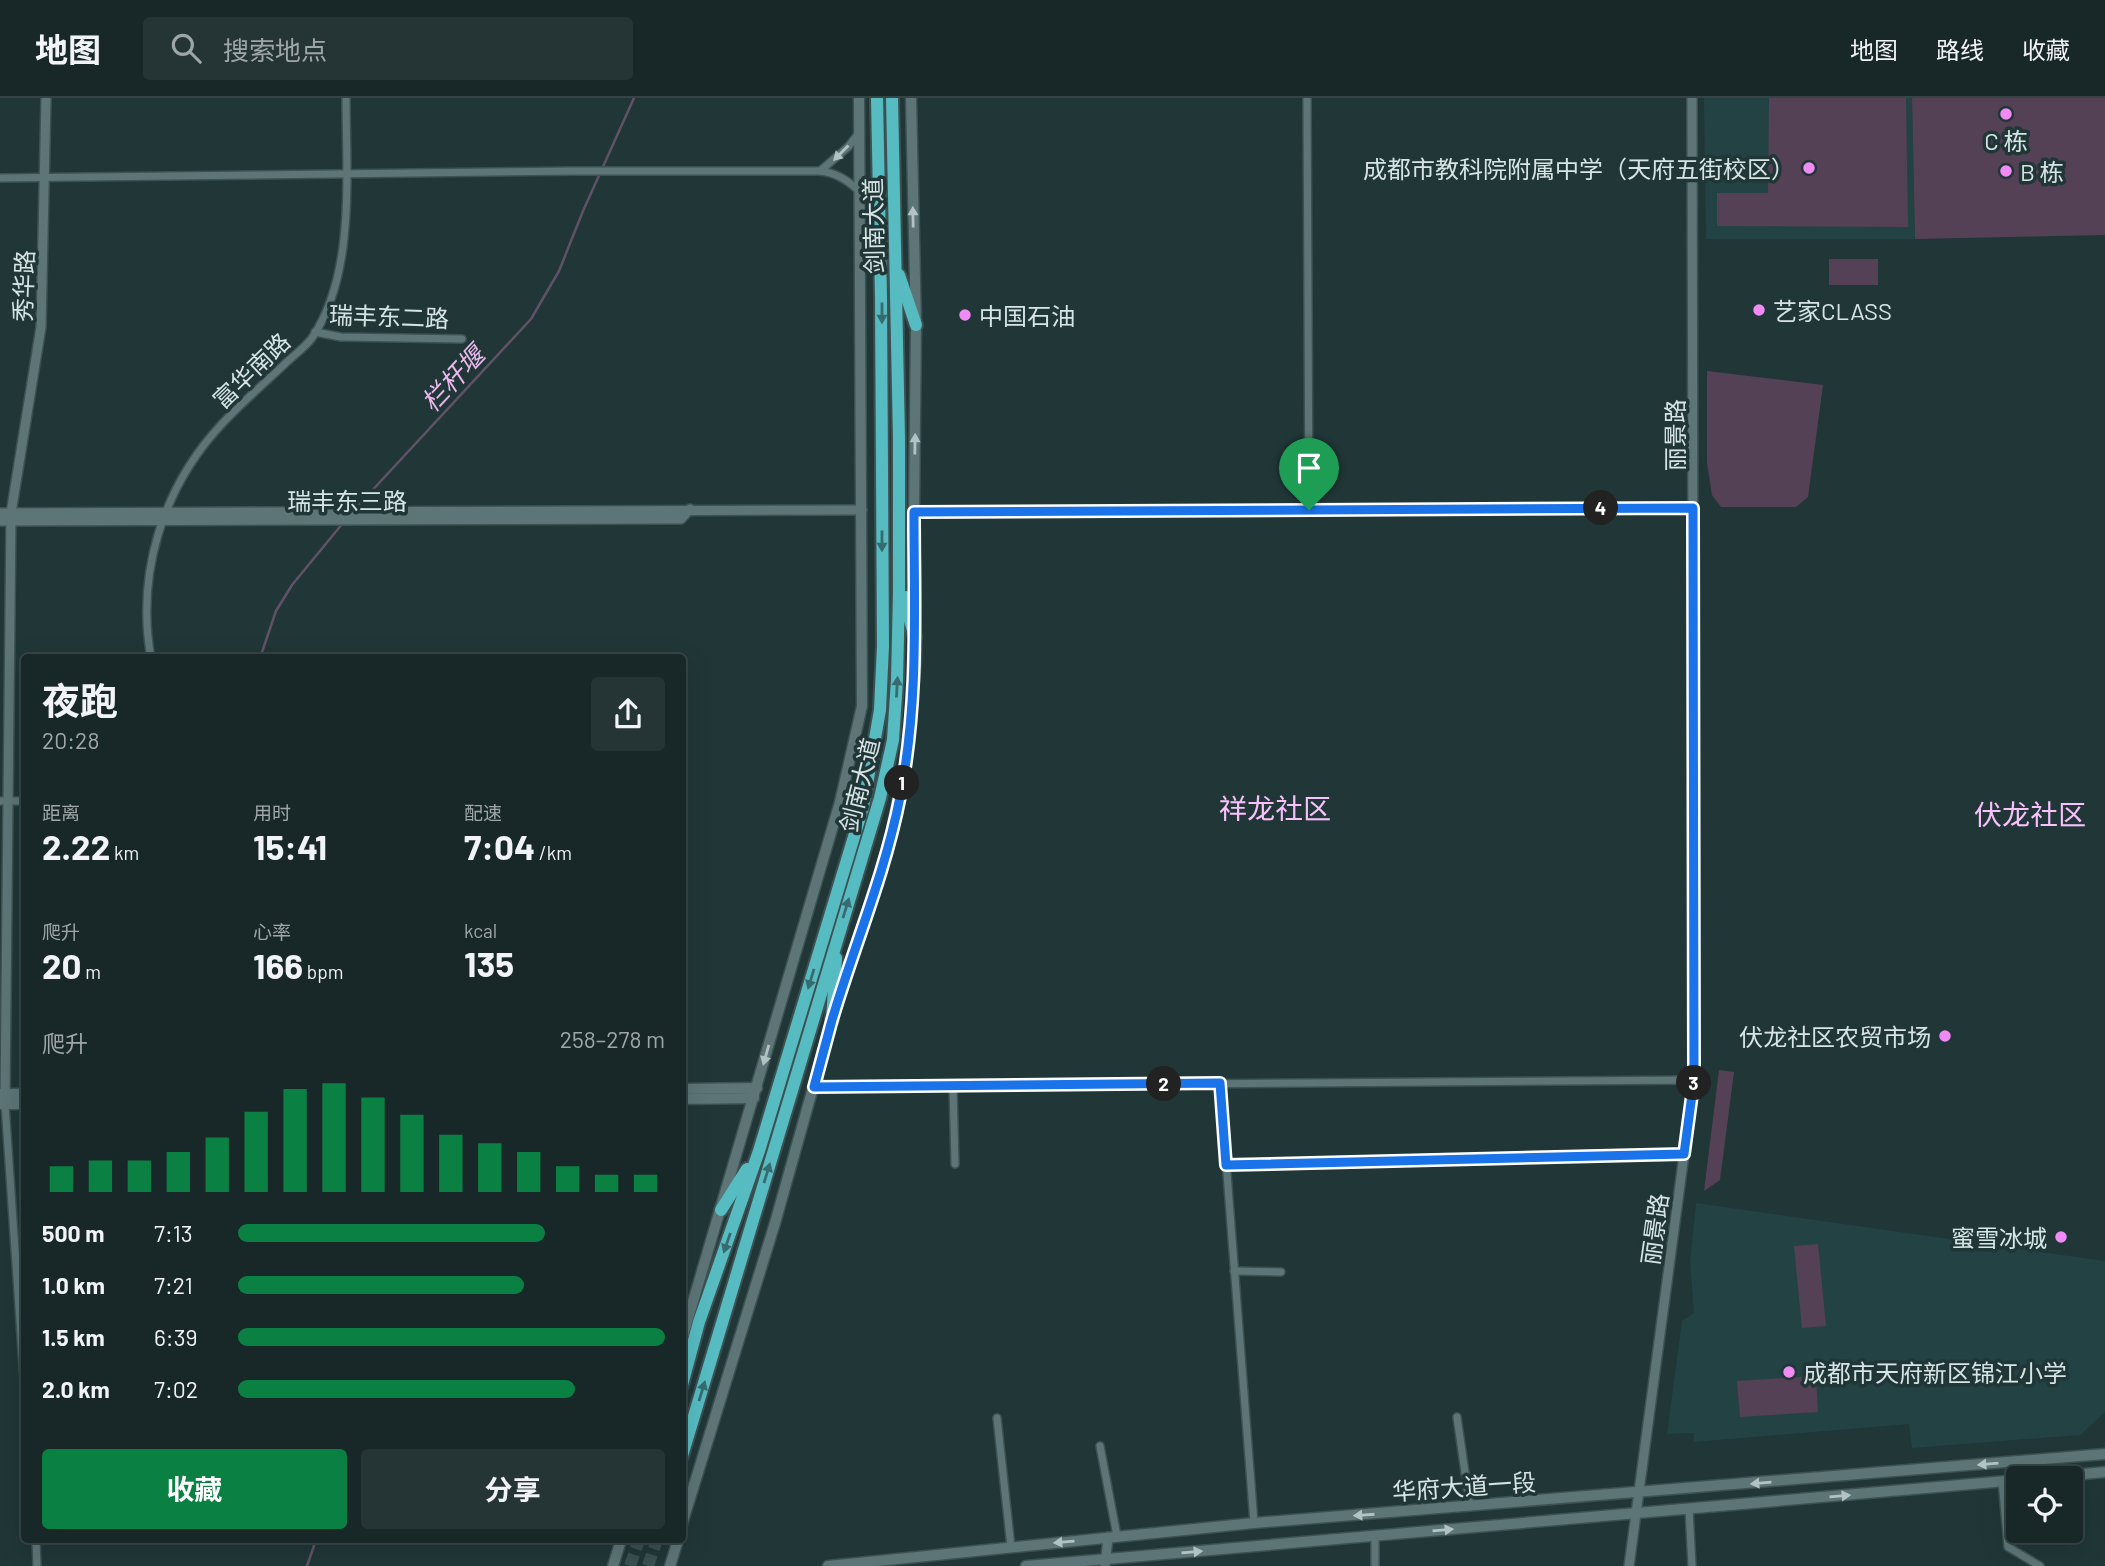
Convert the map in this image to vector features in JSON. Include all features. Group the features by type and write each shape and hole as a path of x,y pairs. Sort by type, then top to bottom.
{"highway":[{"name":"剑南大道","path":"686,1370 699,1322 759,1151 863,807 880,710 883,646 882,323 877,98"},
{"name":"剑南大道","path":"686,1443 880,798 893,740 897,680 898,499 892,98"},
{"path":"895,262 916,324"},
{"path":"898,499 906,607 915,637"},
{"path":"832,1020 837,936"},
{"path":"721,1210 759,1151"}],"main road":[{"path":"686,1326 840,802 862,706 859,98"},
{"path":"686,1508 832,1020 887,853 900,798 911,725 916,659 916,324 911,98"},
{"path":"686,1089 755,1093"},
{"path":"686,1099 755,1093"},
{"path":"3,1099 21,1095"},
{"path":"3,1099 21,1103"},
{"name":"华府大道一段","path":"828,1566 1254,1523 1638,1494 2105,1454"},
{"path":"2083,1474 2105,1472"},
{"path":"1026,1566 1105,1562 1635,1512 2006,1481"},
{"path":"613,1566 620,1543"},
{"path":"670,1566 677,1543"}],"street":[{"name":"秀华路","path":"3,1099 11,517 41,327 46,98"},
{"name":"富华南路","path":"151,654 146,586 164,516 181,480 219,426 311,339 323,316 337,277 344,242 346,98"},
{"path":"1307,98 1309,510"},
{"name":"丽景路","path":"1629,1566 1694,1080 1692,98"},
{"path":"819,171 838,156 859,132"},
{"path":"0,178 819,171 829,172 851,183 860,192"},
{"name":"瑞丰东二路","path":"315,332 341,337 461,339"},
{"path":"914,512 1693,508"},
{"name":"瑞丰东三路","path":"0,521 11,517 363,515 690,509 862,510"},
{"name":"瑞丰东三路","path":"0,513 11,517"},
{"path":"814,1087 1694,1080"},
{"path":"1220,1083 1254,1523"},
{"path":"953,1086 955,1164"},
{"path":"3,1099 21,1340"},
{"path":"1226,1165 1684,1154"},
{"path":"1234,1271 1281,1272"},
{"path":"1457,1417 1470,1507"},
{"path":"997,1418 1011,1547"},
{"path":"1100,1446 1113,1537 1105,1562"},
{"path":"2002,1481 2008,1547 2040,1566"},
{"path":"1689,1509 1692,1566"},
{"path":"1375,1536 1375,1566"},
{"path":"36,1543 37,1566"}],"shaded area":[{"name":"成都市教科院附属中学（天府五街校区）","path":"1704,98 1912,98 1915,239 1706,239"},
{"name":"成都市教科院附属中学（天府五街校区）","path":"1769,98 1906,98 1908,227 1717,226 1717,193 1768,193"},
{"path":"1912,98 2105,98 2105,235 1915,239"},
{"path":"1829,259 1878,259 1878,285 1829,285"},
{"path":"1707,371 1823,385 1808,497 1796,507 1721,507 1712,495 1707,463"},
{"path":"21,895 21,1061 19,1059"},
{"path":"1719,1070 1734,1072 1720,1180 1704,1191"},
{"path":"1696,1203 2105,1261 2105,1412 2080,1435 1912,1448 1909,1424 1694,1442 1694,1433 1667,1434 1682,1321 1694,1313 1690,1262"},
{"path":"1818,1244 1826,1326 1802,1328 1794,1246"},
{"path":"1816,1376 1818,1412 1740,1417 1737,1381"}],"waterway":[{"name":"栏杆堰","path":"354,510 531,319 559,271 634,98"},
{"name":"栏杆堰","path":"261,654 276,611 292,585 343,523"},
{"name":"栏杆堰","path":"307,1566 315,1543"}],"tunnel":[{"path":"630,1566 638,1543"},
{"path":"648,1566 656,1543"}],"place":[{"name":"C 栋","path":"2006,114"},
{"name":"成都市教科院附属中学（天府五街校区）","path":"1809,168"},
{"name":"B 栋","path":"2006,171"},
{"name":"艺家CLASS","path":"1759,310"},
{"name":"中国石油","path":"965,315"},
{"name":"伏龙社区农贸市场","path":"1945,1036"},
{"name":"蜜雪冰城","path":"2061,1237"},
{"name":"成都市天府新区锦江小学","path":"1789,1372"}],"district":[{"name":"祥龙社区","path":"1275,808"},
{"name":"伏龙社区","path":"2030,814"}],"route":[{"path":"1693,508 1694,1080 1684,1154 1226,1165 1220,1083 814,1087 832,1020 887,853 900,798 911,725 916,659 914,512 1309,510 1693,508"}]}
